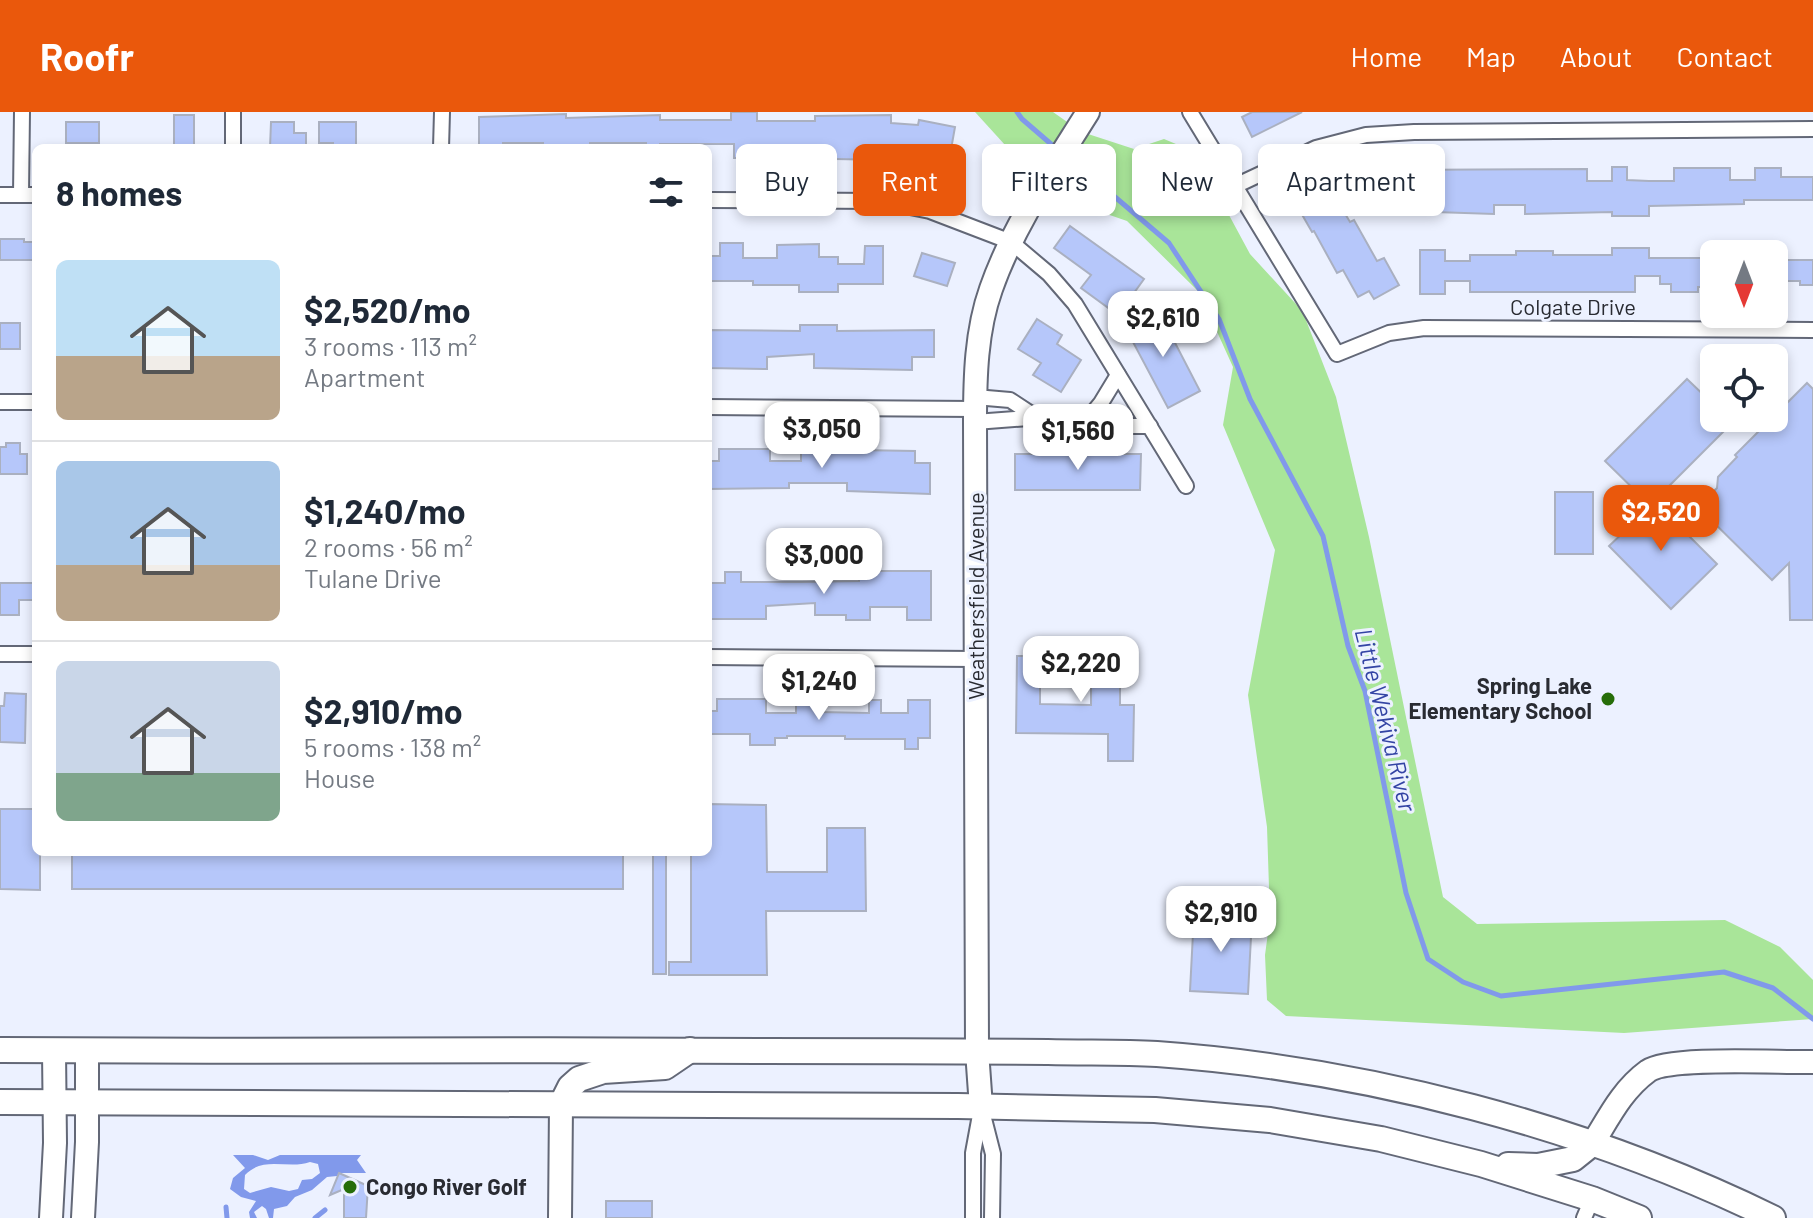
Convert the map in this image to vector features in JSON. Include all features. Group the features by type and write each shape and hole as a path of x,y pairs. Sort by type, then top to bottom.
{"main road":[{"path":"0,1050 1156,1054 1279,1068 1388,1088 1491,1113 1593,1143 1713,1189 1773,1218"},
{"path":"561,1105 570,1087 579,1079 603,1071 665,1067 690,1050"},
{"path":"0,1102 1155,1110 1270,1120 1381,1139 1481,1164 1588,1208 1639,1218"},
{"path":"1481,1164 1538,1166 1573,1159 1593,1143"}],"street":[{"path":"0,195 28,195 22,112"},
{"path":"233,112 233,144"},
{"path":"441,144 442,112"},
{"name":"Weathersfield Avenue","path":"992,1218 993,1154 981,1107 977,1051 975,409 981,327 991,289 1011,242 1088,112"},
{"path":"1190,112 1209,144"},
{"path":"1242,183 1316,148 1366,135 1813,129"},
{"name":"Colgate Drive","path":"1242,198 1337,354 1389,333 1424,328 1813,330"},
{"path":"712,200 880,201 930,211 1011,242 1049,274 1075,304 1186,486"},
{"path":"1082,426 1118,375"},
{"path":"975,409 1010,400 1040,419 1062,426 1150,426"},
{"path":"0,402 32,402"},
{"path":"712,407 975,409 1011,418 1040,419"},
{"path":"0,654 32,654"},
{"path":"712,657 976,659"},
{"path":"83,1218 87,1050"},
{"path":"51,1218 54,1051"},
{"path":"1593,1143 1624,1093 1651,1069 1683,1063 1813,1062"},
{"path":"560,1218 561,1105"},
{"name":"Weathersfield Avenue","path":"973,1218 973,1153 981,1107"}],"green space":[{"path":"975,112 1053,112 1070,124 1058,144 1004,144"},
{"path":"1085,133 1132,148 1132,216 1230,216 1250,254 1304,315 1336,397 1369,537 1443,897 1477,924 1725,920 1780,947 1813,980 1813,1019 1624,1033 1286,1016 1267,1000 1265,955 1270,918 1267,827 1248,695 1275,550 1223,425 1233,367 1199,292 1127,221 1113,216 1116,216 1116,144 1079,144"},
{"path":"1164,139 1176,144 1149,144"}],"water":[{"path":"233,1155 253,1155 268,1160 280,1155 361,1155 357,1160 366,1173 339,1173 327,1177 312,1190 295,1197 287,1206 274,1209 273,1218 269,1218 262,1206 254,1212 257,1218 250,1218 249,1212 256,1201 241,1197 230,1189 233,1178 245,1168","holes":["318,1164 320,1173 312,1179 302,1180 298,1189 289,1191 271,1187 250,1193 244,1189 245,1175 260,1166"]}],"building":[{"path":"731,112 757,112 757,121 815,121 815,116 891,115 891,123 918,125 919,120 955,127 952,144 853,144 853,159 837,159 837,144 736,144 734,158 734,144 479,144 479,117 660,115 660,120 731,120"},
{"path":"1252,112 1302,112 1252,137 1242,117"},
{"path":"174,115 194,115 194,144 174,144"},
{"path":"66,122 99,122 99,143 66,143"},
{"path":"271,122 294,122 294,133 306,133 306,144 270,144"},
{"path":"319,122 356,122 356,144 319,143"},
{"path":"1612,167 1627,167 1627,180 1649,181 1674,181 1674,168 1730,168 1730,180 1755,180 1755,168 1781,168 1781,177 1813,177 1813,200 1744,200 1744,204 1649,206 1649,216 1612,216 1612,212 1525,214 1525,205 1494,205 1494,214 1445,212 1445,170 1587,169 1587,181 1612,181"},
{"path":"1303,216 1346,216 1350,222 1354,220 1377,261 1384,258 1399,285 1374,299 1369,291 1358,297 1343,270 1337,273"},
{"path":"1070,226 1144,279 1118,315 1081,288 1091,275 1054,248"},
{"path":"0,239 32,242 32,260 0,260"},
{"path":"720,243 743,243 743,258 777,258 777,245 819,244 819,257 838,257 838,264 864,264 865,246 883,246 883,284 838,284 838,292 799,292 799,285 712,281 712,256 720,256"},
{"path":"1612,248 1649,248 1649,258 1700,258 1700,287 1698,292 1671,292 1671,284 1660,284 1660,276 1635,276 1635,292 1470,292 1470,281 1445,281 1445,294 1420,294 1420,250 1445,250 1445,261 1470,261 1470,255 1516,255 1516,251 1553,251 1553,255 1612,255"},
{"path":"922,253 955,263 947,286 914,276"},
{"path":"1788,260 1813,260 1813,285 1800,285 1800,281 1788,281"},
{"path":"1158,310 1200,391 1168,408 1125,327"},
{"path":"1037,319 1062,335 1057,344 1081,360 1061,392 1033,375 1041,363 1018,349"},
{"path":"0,323 20,323 20,349 0,349"},
{"path":"800,325 837,325 837,331 934,330 934,357 912,357 912,370 814,368 814,354 767,357 767,369 712,368 712,330 800,331"},
{"path":"1687,379 1700,392 1700,432 1723,432 1650,505 1605,461"},
{"path":"1807,383 1813,389 1813,620 1790,620 1789,563 1772,580 1698,507 1717,488 1718,477 1737,457 1735,455 1758,432 1788,432 1788,402"},
{"path":"6,443 20,443 20,454 27,454 27,474 0,474 0,447 6,447"},
{"path":"719,449 770,449 770,461 801,461 801,449 915,451 915,463 930,463 930,494 847,491 847,483 789,483 789,488 712,489 712,461 719,461"},
{"path":"1015,454 1141,454 1140,490 1015,490"},
{"path":"1555,492 1593,492 1593,554 1555,554"},
{"path":"1625,508 1661,508 1717,564 1671,609 1609,546 1626,530 1614,518"},
{"path":"859,571 931,571 931,620 907,620 907,607 870,607 870,620 846,620 846,615 815,615 815,603 766,606 766,619 712,619 712,583 725,583 725,572 741,572 741,582 859,581"},
{"path":"0,583 32,583 32,600 19,600 19,615 0,615"},
{"path":"1091,648 1128,648 1128,680 1120,680 1120,705 1134,705 1133,761 1108,761 1108,734 1016,733 1017,656 1040,656 1040,704 1091,705"},
{"path":"5,693 26,694 25,743 0,742 0,706 4,706"},
{"path":"717,699 766,699 766,713 796,713 796,700 819,700 819,712 869,713 869,700 881,700 881,713 908,713 908,700 930,700 930,738 918,738 918,749 905,749 905,739 845,739 845,736 787,736 775,738 775,745 750,745 750,734 712,734 712,711 717,711"},
{"path":"712,804 766,805 767,872 827,872 827,828 865,828 866,911 766,911 767,975 669,975 669,962 691,962 691,856 712,856"},
{"path":"0,809 32,809 32,856 40,856 40,890 0,889"},
{"path":"72,856 623,856 623,889 72,889"},
{"path":"653,856 666,856 666,974 653,974"},
{"path":"1194,914 1252,918 1248,994 1190,991"},
{"path":"339,1173 368,1186 366,1218 344,1218 344,1189 330,1195"},
{"path":"606,1201 652,1201 652,1218 606,1218"}],"waterway":[{"name":"Little Wekiva River","path":"1017,112 1051,144"},
{"name":"Little Wekiva River","path":"1116,198 1169,243 1219,319 1250,399 1323,536 1348,646 1365,691 1406,893 1428,959 1463,982 1501,996 1724,972 1773,988 1813,1019"},
{"path":"226,1207 227,1218"},
{"path":"315,1218 325,1210"}],"place":[{"name":"Spring Lake Elementary School","path":"1608,699"},
{"name":"Congo River Golf","path":"350,1187"}]}
